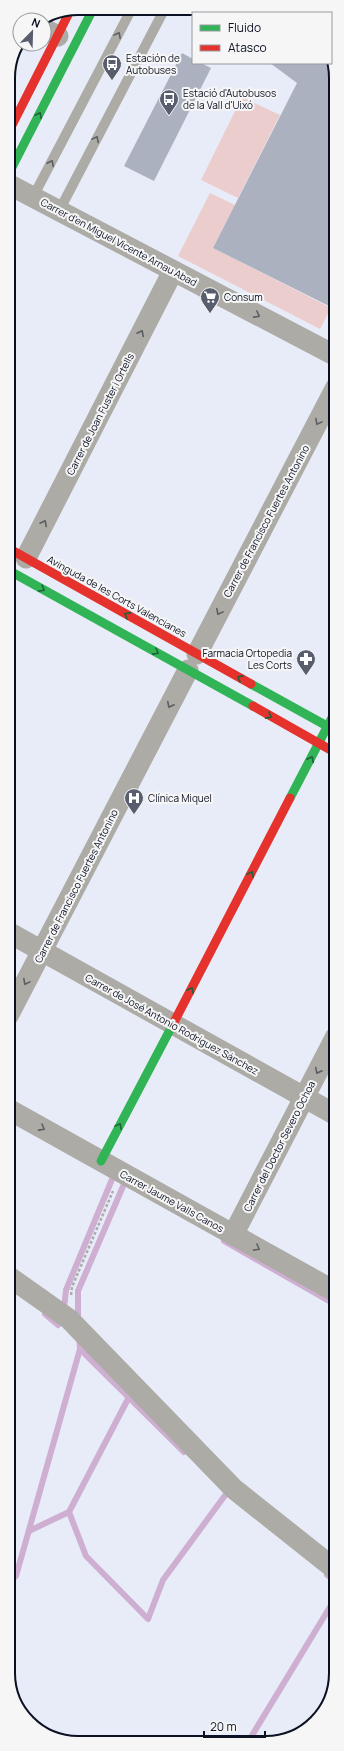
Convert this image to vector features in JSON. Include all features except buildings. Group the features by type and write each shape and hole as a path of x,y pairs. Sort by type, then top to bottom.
{"street":[{"path":"15,161 90,15"},
{"path":"52,31 65,17"},
{"path":"15,117 42,52"},
{"name":"Carrer d'en Miguel Vicente Arnau Abad","path":"15,188 329,352"},
{"name":"Carrer de Joan Fuster i Ortells","path":"22,567 173,271"},
{"name":"Carrer de Francisco Fuertes Antonino","path":"15,1003 329,401"},
{"name":"Avinguda de les Corts Valencianes","path":"15,558 22,567 193,662 327,726"},
{"name":"Avinguda de les Corts Valencianes","path":"15,568 22,567 193,662 329,749"},
{"path":"101,1161 329,722"},
{"name":"Carrer de José Antonio Rodríguez Sánchez","path":"15,936 329,1112"},
{"name":"Carrer del Doctor Severo Ochoa","path":"233,1235 329,1050"},
{"name":"Carrer Jaume Valls Canos","path":"15,1113 329,1288"},
{"path":"15,1281 69,1319 234,1489 329,1564"}],"lane":[{"path":"33,197 128,15"},
{"path":"59,210 161,15"}],"path":[{"path":"69,1319 72,1287 121,1172"}],"shaded area":[{"path":"242,97 280,115 238,198 201,180"},
{"path":"210,193 235,205 213,248 329,307 329,312 320,329 178,256"}],"waterway":[{"path":"45,1314 58,1325 64,1308 66,1290 113,1177"},
{"path":"78,1321 78,1291 124,1184"},
{"path":"224,1241 329,1301"},
{"path":"79,1336 80,1349 184,1452"},
{"path":"15,1577 80,1349"},
{"path":"29,1531 69,1512 129,1397"},
{"path":"69,1512 86,1556 148,1619 163,1580 226,1494"},
{"path":"252,1736 329,1609"}],"traffic: fast":[{"path":"15,161 90,15"},
{"path":"15,574 253,706"},
{"path":"251,684 329,727"},
{"path":"290,798 329,723"},
{"path":"101,1161 172,1026"}],"traffic: jam":[{"path":"15,119 67,16"},
{"path":"15,552 251,684"},
{"path":"253,706 329,749"},
{"path":"172,1026 290,798"}],"place":[{"name":"Estación de Autobuses","path":"112,81"},
{"name":"Estació d'Autobusos de la Vall d'Uixó","path":"169,116"},
{"name":"Consum","path":"210,314"},
{"name":"Farmacia Ortopedia Les Corts","path":"306,676"},
{"name":"Clínica Miquel","path":"134,815"}]}
